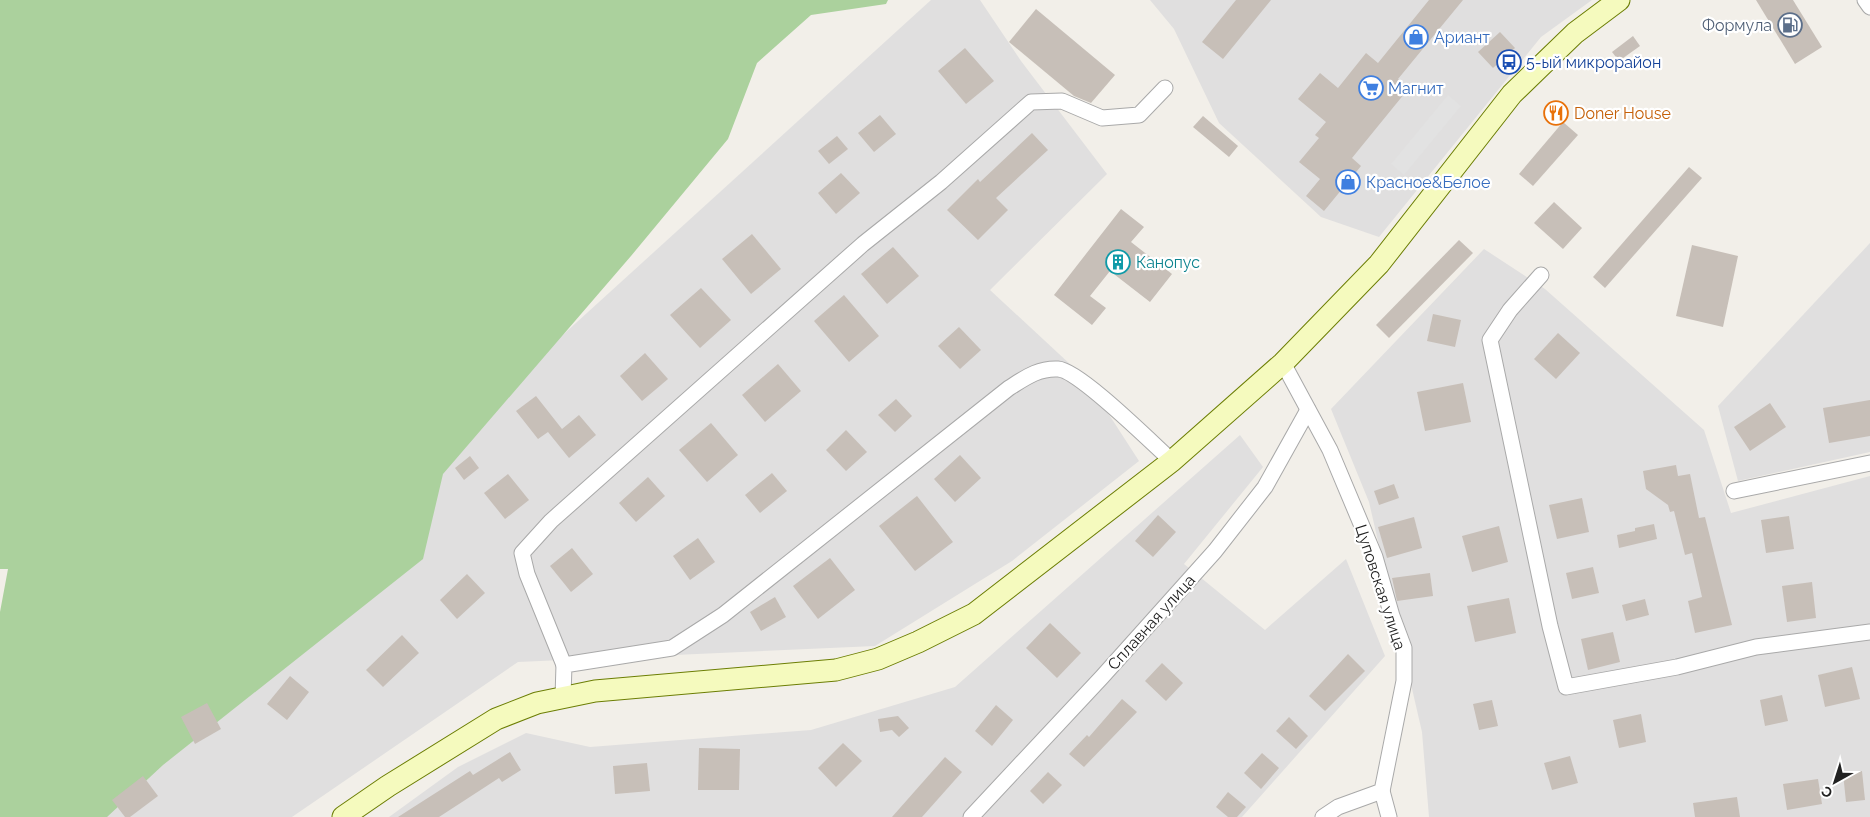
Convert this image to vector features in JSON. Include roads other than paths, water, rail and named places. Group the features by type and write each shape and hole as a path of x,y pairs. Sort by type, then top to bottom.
{"main road":[{"path":"343,817 388,786 496,719 537,703 563,697 663,684 836,670 878,658 918,642 974,614 1172,461 1283,363 1379,264 1512,94 1569,38 1619,0"}],"street":[{"path":"1866,0 1870,7"},
{"path":"563,697 564,665 527,574 522,554 551,521 863,244 941,182 1031,102 1062,101 1102,118 1139,115 1165,88"},
{"path":"1541,275 1510,310 1490,340 1548,617 1566,687 1677,667 1756,647 1870,632"},
{"name":"Цуповская улица","path":"1283,363 1330,450 1374,557 1404,648 1404,681 1382,791"},
{"path":"564,665 672,648 723,615 1009,388 1036,370 1060,368 1088,385 1172,461"},
{"name":"Сплавная улица","path":"972,817 1102,677 1215,551 1265,487 1308,410"},
{"path":"1734,491 1870,463"},
{"path":"1323,817 1338,806 1382,791 1388,817"}],"place":[{"name":"Формула","path":"1790,25"},
{"name":"Ариант","path":"1416,37"},
{"name":"5-ый микрорайон","path":"1509,62"},
{"name":"Магнит","path":"1371,88"},
{"name":"Doner House","path":"1556,113"},
{"name":"Красное&Белое","path":"1348,182"},
{"name":"Канопус","path":"1118,262"}]}
